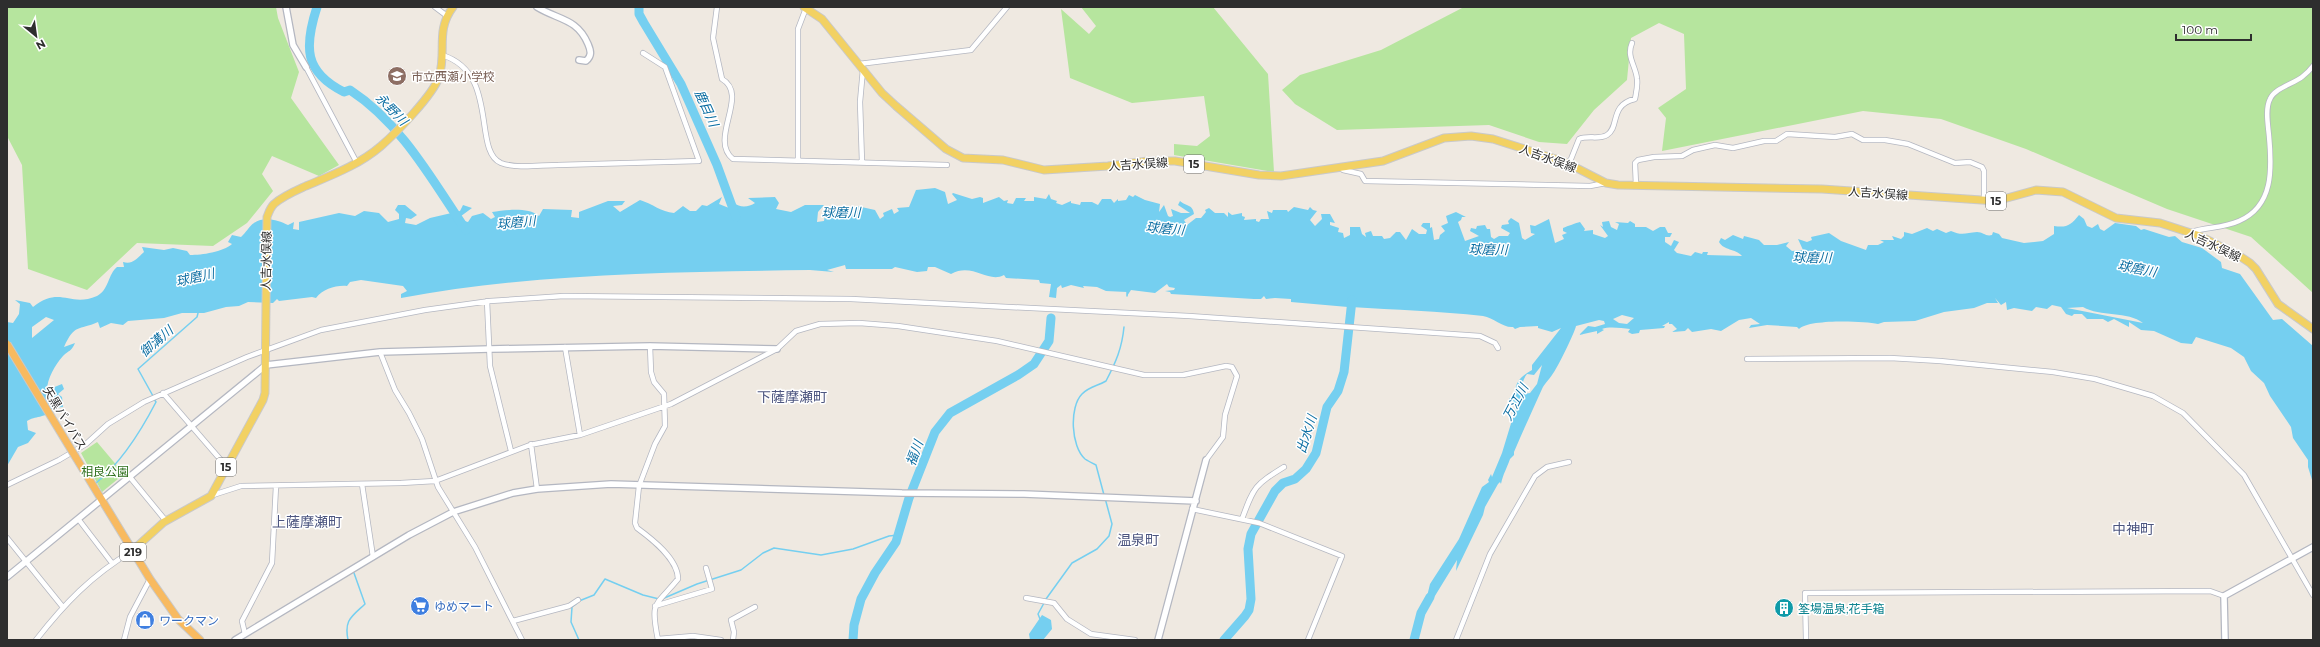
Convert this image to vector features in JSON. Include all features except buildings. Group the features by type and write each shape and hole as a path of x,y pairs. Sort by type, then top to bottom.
{"highway":[{"name":"矢黒バイパス","path":"7,344 100,500 150,579 178,619 200,640"}],"main road":[{"name":"人吉水俣線","path":"211,496 263,400 265,393 267,217 269,210 285,196 368,157 401,126 431,92 439,78 442,54 441,39 447,16 454,7"},
{"name":"人吉水俣線","path":"806,7 822,19 861,67 896,106 946,149 963,158 1003,160 1044,170 1108,166 1148,161 1174,162 1259,175 1281,176 1383,161 1444,138 1471,136 1493,139 1569,164 1606,183 1636,186 1822,189 1996,201 2044,189 2063,192 2116,218 2160,223 2190,233 2250,262 2278,304 2313,329"},
{"path":"132,551 166,521 211,496"}],"street":[{"path":"286,7 293,45 357,163"},
{"path":"435,7 447,16"},
{"path":"537,7 566,19 581,31 591,51 590,58 586,61 578,60"},
{"path":"718,7 713,38 722,79 729,83 732,88 732,104 725,141 730,156 740,160 798,160 947,165"},
{"path":"798,160 798,29 806,7"},
{"path":"862,162 860,102 861,67 971,50 1008,7"},
{"path":"1569,164 1579,139 1606,136 1611,132 1614,119 1622,105 1627,100 1635,99 1637,78 1630,58 1629,50 1632,43"},
{"path":"442,54 449,57 463,68 479,89 484,131 492,155 501,163 538,165 699,161 666,67 644,53"},
{"path":"2190,233 2239,221 2249,216 2257,207 2269,187 2272,174 2268,123 2270,100 2274,94 2303,77 2313,66"},
{"path":"1636,186 1635,163 1638,160 1654,157 1682,156 1693,150 1715,145 1732,148 1764,141 1776,141 1787,134 1835,136 1852,134 1863,140 1885,140 1908,144 1954,163 1970,162 1982,166 1984,171 1984,200"},
{"path":"1341,167 1343,170 1361,174 1365,181 1590,186 1606,183"},
{"path":"7,485 59,460 86,444 108,424 163,392 265,348 321,330 371,319 487,301 577,296 851,299 920,302 1189,316 1480,336 1495,343 1498,348"},
{"path":"487,301 490,366 495,393 511,451"},
{"path":"211,496 242,486 362,484 435,480 531,444 580,435 664,406 777,349 786,339 806,327 836,322 898,326 997,342 1144,375 1183,375 1226,366 1232,367 1237,376 1225,415 1223,437 1206,460 1158,640"},
{"path":"650,346 651,372 654,382 664,394 665,426 655,444 639,486 635,523 637,528 663,551 678,572 678,579 662,595 655,606 658,640 693,636 721,640"},
{"path":"7,577 79,520 100,500 190,425 266,365 380,352 650,346 777,349"},
{"path":"564,347 580,435"},
{"path":"380,352 395,390 409,412 422,439 435,480 475,547 522,640"},
{"path":"1747,359 1890,358 1940,361 2053,372 2095,379 2141,391 2183,413 2244,475 2295,558 2313,595"},
{"path":"163,392 226,466"},
{"path":"531,444 537,489"},
{"path":"1456,640 1490,554 1534,476 1547,467 1569,462"},
{"path":"1242,519 1252,491 1264,479 1284,467"},
{"path":"129,476 166,521"},
{"path":"362,484 373,557"},
{"path":"235,640 373,557 454,512 513,493 537,489 612,484 902,493 1032,494 1196,501"},
{"path":"245,634 242,621 272,563 276,486"},
{"path":"1192,510 1259,523 1342,556 1308,640"},
{"path":"79,520 112,563"},
{"path":"7,538 62,606"},
{"path":"1806,640 1805,593 2210,591 2224,596 2313,547"},
{"path":"36,640 62,606 112,563 132,551"},
{"path":"655,606 712,590 706,568"},
{"path":"124,640 130,617 150,579"},
{"path":"2224,596 2225,640"},
{"path":"1026,598 1054,603 1067,619 1091,634 1135,640"},
{"path":"513,621 569,606 578,600"},
{"path":"733,640 734,632 731,620 755,607"}],"green space":[{"path":"7,7 276,7 278,18 299,72 291,98 339,165 319,176 272,156 262,174 273,191 247,223 213,246 137,243 87,290 28,269 22,165 7,136"},
{"path":"1081,7 1213,7 1268,74 1274,172 1174,155 1174,144 1197,146 1210,136 1204,96 1132,103 1070,78 1061,9 1089,34 1096,26"},
{"path":"1464,7 2313,7 2313,293 2251,237 2167,209 2026,149 1941,119 1863,111 1662,151 1666,118 1658,108 1686,89 1684,34 1659,23 1631,38 1627,80 1594,110 1567,144 1539,142 1489,125 1337,130 1295,104 1282,90 1300,75 1381,50"},
{"name":"相良公園","path":"97,442 124,474 102,492 81,453"}],"water":[{"name":"球磨川","path":"935,188 945,192 948,204 957,200 952,194 953,193 972,199 980,197 983,198 983,203 999,197 1004,201 1008,200 1007,203 1013,204 1016,198 1026,198 1024,201 1034,201 1034,197 1046,199 1049,194 1051,199 1062,205 1071,201 1071,203 1080,205 1081,202 1092,202 1098,205 1102,199 1111,199 1114,203 1118,199 1118,201 1126,200 1129,195 1133,197 1135,195 1145,200 1160,204 1159,212 1164,205 1168,216 1170,217 1173,216 1171,209 1181,213 1190,213 1178,205 1180,201 1192,208 1194,214 1184,220 1187,225 1196,218 1201,218 1206,212 1205,210 1209,208 1215,213 1224,213 1228,217 1228,212 1232,215 1242,213 1242,216 1245,217 1244,220 1256,219 1256,221 1259,222 1261,219 1269,219 1267,211 1272,213 1273,210 1287,210 1288,212 1294,207 1308,210 1310,207 1317,211 1310,220 1315,226 1322,219 1321,214 1330,214 1335,223 1330,222 1330,225 1339,228 1338,232 1343,233 1344,238 1350,235 1350,227 1360,227 1362,234 1366,237 1365,233 1371,231 1373,236 1382,236 1384,239 1390,238 1396,232 1400,232 1406,240 1412,229 1419,234 1426,234 1427,230 1421,226 1423,223 1430,223 1434,240 1439,239 1440,235 1445,231 1441,226 1448,223 1446,216 1456,212 1466,217 1462,217 1458,222 1465,241 1479,236 1470,231 1471,228 1476,229 1477,226 1485,225 1487,229 1490,229 1491,237 1494,239 1499,236 1508,236 1510,233 1501,228 1502,225 1509,224 1508,221 1511,218 1519,223 1522,238 1525,240 1535,234 1531,233 1530,225 1535,226 1549,219 1555,243 1564,239 1562,235 1567,233 1563,231 1563,228 1578,222 1580,222 1585,229 1584,231 1593,230 1593,234 1605,238 1608,236 1600,225 1603,227 1602,222 1609,221 1611,227 1617,230 1619,224 1615,222 1628,223 1630,221 1635,224 1635,227 1646,227 1653,231 1660,227 1665,227 1668,233 1672,233 1670,237 1665,237 1665,242 1671,246 1674,240 1679,242 1674,250 1677,253 1691,256 1695,252 1702,254 1703,252 1708,252 1707,255 1742,256 1739,253 1724,247 1719,242 1721,238 1725,240 1733,235 1743,239 1744,236 1759,240 1764,245 1777,245 1789,242 1786,246 1792,251 1803,250 1798,239 1807,242 1812,240 1811,237 1829,233 1841,241 1866,250 1868,245 1878,245 1884,242 1880,240 1894,240 1892,236 1901,239 1904,236 1904,232 1912,234 1927,228 1933,231 1937,229 1946,233 1951,231 1961,234 1977,232 1992,235 1993,232 1999,234 2002,238 2024,243 2043,241 2054,234 2054,226 2066,226 2074,221 2079,215 2084,219 2087,226 2092,228 2098,224 2100,229 2104,231 2115,223 2136,226 2141,230 2144,229 2169,237 2175,236 2182,242 2202,248 2221,262 2222,268 2240,274 2273,320 2282,319 2313,346 2313,483 2308,467 2308,460 2293,438 2291,427 2270,396 2264,383 2251,371 2244,357 2231,348 2196,337 2192,344 2181,343 2154,331 2141,330 2129,322 2129,327 2114,319 2108,322 2103,319 2087,319 2082,314 2074,314 2072,316 2066,314 2061,307 2052,305 2047,309 2036,307 2032,311 2014,308 2007,310 2006,302 2001,305 1995,298 1998,303 1987,303 1974,308 1944,312 1915,321 1884,322 1878,324 1861,322 1824,322 1805,326 1799,329 1797,327 1767,325 1749,328 1751,325 1760,324 1751,318 1739,320 1721,331 1711,329 1692,332 1688,328 1685,331 1672,332 1677,329 1672,324 1669,324 1669,322 1662,326 1665,326 1664,328 1640,330 1639,333 1632,334 1628,332 1630,329 1612,327 1602,329 1604,330 1597,334 1597,331 1579,335 1588,326 1595,327 1605,324 1604,321 1599,320 1576,326 1558,366 1543,387 1514,455 1510,459 1501,484 1500,482 1498,484 1485,507 1483,515 1456,571 1457,560 1422,617 1430,584 1459,539 1482,487 1489,482 1488,480 1491,474 1492,477 1502,453 1516,407 1514,404 1505,410 1502,418 1505,408 1508,406 1509,399 1515,393 1518,382 1523,376 1532,370 1532,365 1561,328 1552,332 1538,328 1538,326 1520,327 1515,329 1483,316 1450,313 1351,307 1351,312 1348,312 1348,307 1291,302 1291,299 1266,299 1264,296 1261,299 1254,299 1171,294 1170,292 1165,291 1174,290 1175,288 1169,287 1167,284 1155,293 1131,290 1127,296 1127,292 1106,291 1097,287 1083,286 1084,288 1071,285 1062,288 1061,285 1057,288 1056,298 1049,297 1051,284 1040,283 1039,280 1006,278 1004,275 992,277 966,270 951,274 935,267 928,267 927,271 917,272 895,267 892,269 846,269 845,265 827,270 834,272 810,270 605,275 503,283 401,298 401,294 407,291 403,286 361,280 350,282 347,286 330,288 322,292 316,298 312,297 279,301 277,299 273,303 248,302 239,306 226,307 204,313 182,313 164,318 128,321 123,325 111,323 100,328 98,322 78,329 71,334 64,347 75,343 70,351 63,356 54,368 47,386 47,390 62,384 64,389 58,394 62,397 63,407 57,408 45,415 27,421 28,430 36,433 28,443 18,447 7,466 7,322 13,323 19,314 20,304 15,300 30,303 33,307 51,298 58,297 79,300 97,296 104,290 114,270 117,267 124,267 123,262 130,263 137,259 144,252 142,247 164,250 173,248 187,251 190,255 206,254 228,247 232,244 228,242 232,235 241,237 252,224 258,221 267,219 275,220 288,225 294,222 293,229 299,230 299,222 339,213 355,216 364,211 379,213 388,222 399,219 399,214 395,210 398,205 405,205 417,215 411,219 406,218 405,223 416,225 430,218 460,211 463,205 472,208 457,219 468,222 472,216 483,213 491,219 495,217 492,212 510,210 529,211 539,216 543,209 572,210 571,217 579,218 579,212 608,201 625,201 622,205 613,206 620,212 640,200 661,210 674,213 683,206 690,211 696,211 702,205 707,206 722,197 719,204 729,208 734,203 739,206 744,206 755,203 748,198 775,197 779,203 776,209 791,212 805,205 824,205 818,212 817,222 824,221 825,214 831,209 839,211 844,206 845,218 850,216 850,208 857,206 875,210 880,219 884,216 883,213 892,209 894,214 899,211 897,208 909,207 916,190","holes":["2083,307 2097,312 2130,317 2143,323 2067,308","1622,315 1634,318 1627,324 1619,323 1613,319","46,317 54,320 32,338 32,327","1542,365 1537,384 1530,393 1524,394 1523,384 1525,377 1527,374 1534,375"]},
{"path":"1042,615 1051,620 1052,629 1043,640 1030,640 1029,634"}],"waterway":[{"name":"永野川","path":"317,7 310,34 309,46 314,67 321,76 331,84 344,92 350,90 369,104 401,136 415,154 466,230"},
{"name":"鹿目川","path":"639,7 639,14 681,84 717,165 736,217"},
{"path":"1127,290 1127,296"},
{"name":"出水川","path":"1224,640 1249,610 1251,599 1248,549 1251,534 1275,491 1283,483 1295,479 1306,469 1316,453 1327,407 1338,391 1344,372 1352,300"},
{"name":"御溝川","path":"153,396 138,369 197,317 198,313"},
{"name":"福川","path":"853,640 854,625 861,599 875,573 896,542 909,498 935,432 950,413 1018,375 1034,364 1049,341 1051,318"},
{"path":"1104,495 1096,465 1085,459 1077,446 1073,427 1075,408 1082,394 1088,389 1106,381 1118,355 1124,327"},
{"name":"御溝川","path":"96,483 114,466 130,446 156,402 154,399"},
{"path":"1046,599 1072,563 1097,549 1109,536 1112,524 1105,498"},
{"path":"662,599 697,584 741,570 763,553 774,548 821,555 853,549 889,536 898,535"},
{"path":"348,640 348,623 352,616 365,604 354,573"},
{"path":"579,601 594,595 605,579 643,595 659,599"},
{"name":"万江川","path":"1414,640 1421,613 1430,597"},
{"path":"1040,619 1038,614 1044,603"},
{"path":"576,604 572,607 571,622 579,640"}],"place":[{"name":"市立西瀬小学校","path":"397,76"},
{"name":"ゆめマート","path":"420,606"},
{"name":"筌場温泉;花手箱","path":"1784,608"},
{"name":"ワークマン","path":"145,620"}],"district":[{"name":"下薩摩瀬町","path":"792,397"},
{"name":"上薩摩瀬町","path":"307,522"},
{"name":"中神町","path":"2133,529"},
{"name":"温泉町","path":"1138,540"}]}
